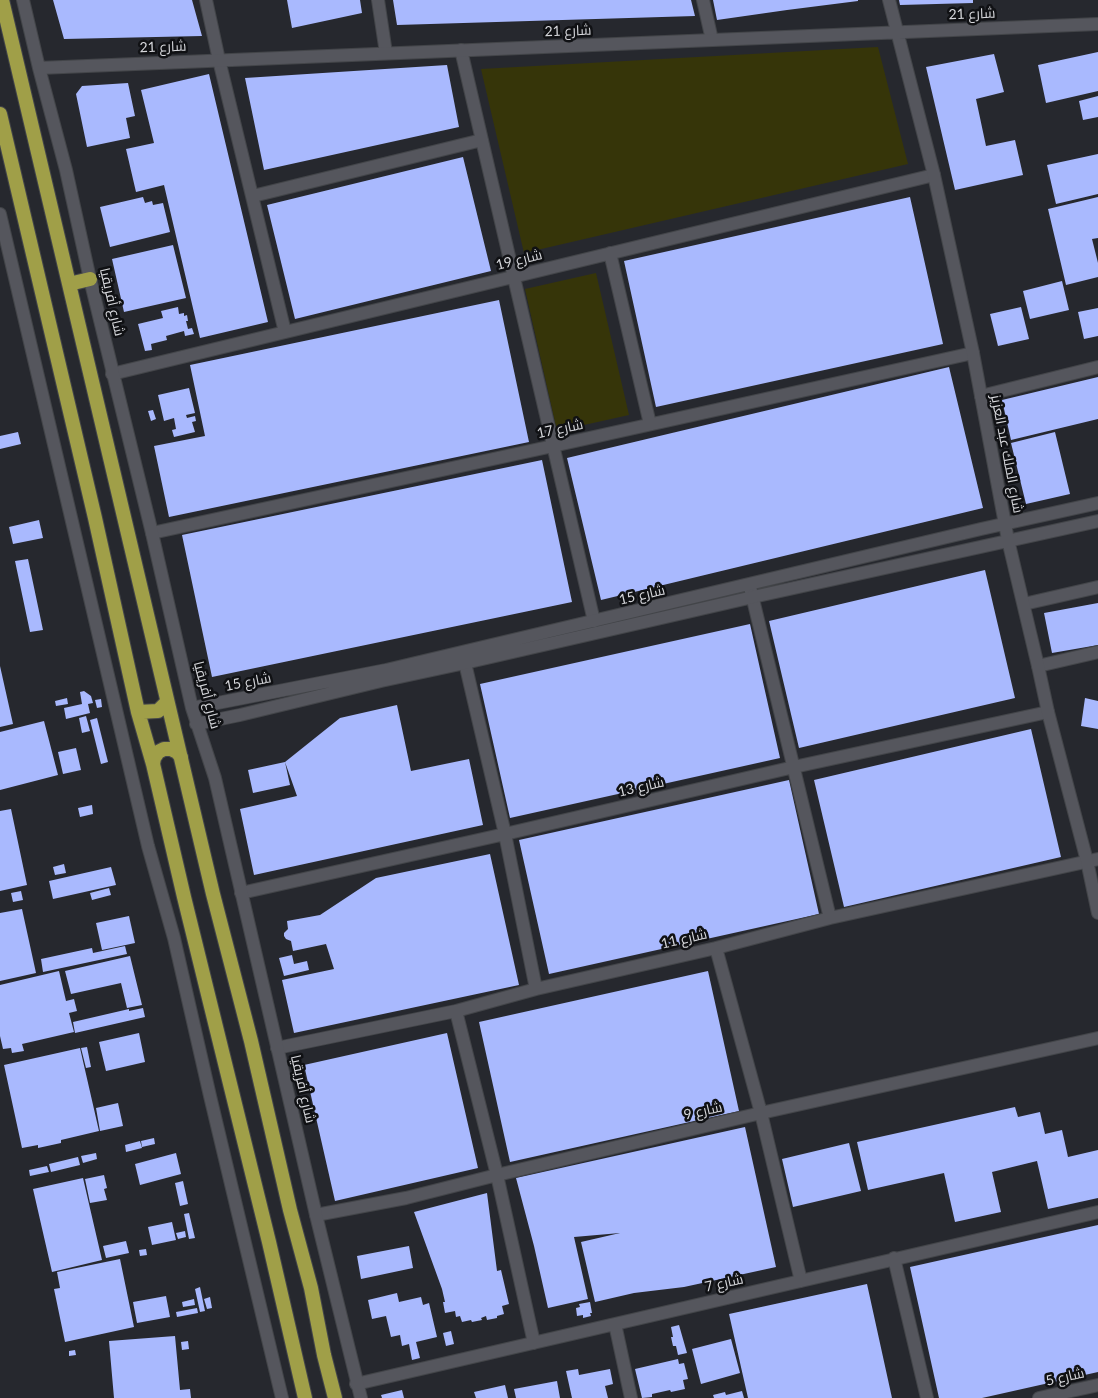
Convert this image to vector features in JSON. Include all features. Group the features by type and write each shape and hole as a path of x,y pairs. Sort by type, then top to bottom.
{"highway":[{"path":"2,0 167,702 213,894 251,1041 290,1210 311,1288 324,1355 335,1398"},
{"path":"0,114 95,518 138,712 269,1242 305,1398"},
{"path":"69,284 90,279"},
{"path":"138,712 158,712 167,702"},
{"path":"152,764 158,752 164,749 171,749 181,757"}],"street":[{"name":"شارع أفريقيا","path":"23,0 66,170 112,374 152,533 192,708 215,778 360,1398"},
{"path":"206,0 285,332"},
{"path":"378,0 386,53"},
{"path":"703,0 712,40"},
{"name":"شارع الملك عبد العزيز","path":"888,0 934,175 973,352 1008,540 1048,712 1092,860 1098,913"},
{"name":"شارع 21","path":"39,68 1098,24"},
{"path":"461,50 594,621"},
{"path":"252,196 482,140"},
{"name":"شارع 19","path":"112,374 934,175"},
{"path":"0,214 148,846 174,938 282,1398"},
{"path":"610,253 650,424"},
{"name":"شارع 17","path":"152,533 973,352"},
{"path":"981,396 1098,367"},
{"name":"شارع 15","path":"196,724 381,680 465,663 751,591 1005,524 1098,504"},
{"name":"شارع 15","path":"192,708 386,670 594,621 1098,521"},
{"path":"1024,604 1098,587"},
{"path":"751,591 830,918"},
{"path":"1038,666 1098,652"},
{"path":"465,663 505,834 536,989"},
{"name":"شارع 13","path":"242,893 794,767 1048,712"},
{"name":"شارع 11","path":"277,1048 456,1011 536,989 716,948 830,918 1092,860"},
{"path":"716,948 761,1113 802,1281"},
{"path":"456,1011 497,1175 534,1343"},
{"name":"شارع 9","path":"316,1215 406,1198 761,1113 1098,1038"},
{"name":"شارع 7","path":"356,1384 1098,1212"},
{"path":"894,1258 927,1398"},
{"path":"615,1324 631,1398"},
{"name":"شارع 5","path":"1040,1398 1098,1385"}],"shaded area":[{"path":"878,47 908,164 524,253 481,69"},
{"path":"596,273 629,415 557,431 525,289"}],"building":[{"path":"53,0 192,0 202,36 64,39"},
{"path":"287,0 360,0 362,13 292,28"},
{"path":"393,0 691,0 695,16 397,25"},
{"path":"713,0 858,0 858,1 717,20"},
{"path":"899,0 973,0 973,3 900,5"},
{"path":"1098,52 1098,91 1046,103 1038,65"},
{"path":"994,54 1004,92 976,99 986,146 1015,140 1023,175 955,190 926,67"},
{"path":"447,65 459,127 264,170 245,78"},
{"path":"209,74 268,322 200,338 164,185 136,192 126,149 154,143 141,90"},
{"path":"128,83 135,116 126,118 130,138 87,147 76,94 82,86"},
{"path":"1098,96 1098,117 1083,120 1079,101"},
{"path":"1098,154 1098,194 1056,204 1047,165"},
{"path":"463,157 491,271 295,319 267,205"},
{"path":"143,197 145,203 152,201 153,205 163,203 170,232 110,247 100,207"},
{"path":"910,197 943,344 656,407 624,261"},
{"path":"1098,197 1098,238 1092,239 1098,263 1098,277 1066,285 1048,209"},
{"path":"173,245 186,298 124,312 112,259"},
{"path":"1062,281 1069,310 1030,319 1023,291"},
{"path":"499,300 529,442 169,517 154,446 205,436 190,365"},
{"path":"178,307 179,314 184,313 184,316 187,315 188,329 192,328 194,334 185,336 184,331 166,336 167,340 151,344 152,350 145,351 138,324 163,318 161,311"},
{"path":"1021,307 1029,339 998,346 990,314"},
{"path":"1098,308 1098,336 1084,339 1078,312"},
{"path":"949,367 983,508 601,600 567,458"},
{"path":"1098,377 1098,419 1011,440 1002,400"},
{"path":"189,388 195,413 186,415 187,418 195,416 196,421 192,422 195,432 174,437 172,430 176,429 174,418 164,421 158,395"},
{"path":"153,410 156,419 151,421 148,411"},
{"path":"18,432 21,444 0,449 0,436"},
{"path":"1055,432 1070,494 1026,504 1011,443"},
{"path":"542,460 572,602 212,677 182,535"},
{"path":"39,520 43,538 13,544 9,527"},
{"path":"28,559 43,630 30,632 15,561"},
{"path":"985,570 1015,698 799,748 769,621"},
{"path":"1098,603 1098,645 1052,653 1044,613"},
{"path":"750,624 780,758 510,818 480,684"},
{"path":"0,666 13,724 0,727"},
{"path":"84,691 91,696 93,703 88,704 90,713 66,719 64,708 82,704 80,692"},
{"path":"67,698 68,704 56,706 55,701"},
{"path":"1085,698 1098,701 1098,729 1081,726"},
{"path":"101,699 102,707 97,708 95,700"},
{"path":"397,705 411,771 469,759 483,825 254,875 240,809 297,796 285,762 340,718"},
{"path":"86,716 90,731 82,733 79,718"},
{"path":"97,718 108,762 101,764 90,720"},
{"path":"44,721 58,775 0,790 0,732"},
{"path":"1031,729 1061,857 844,907 814,780"},
{"path":"76,748 81,770 63,774 58,752"},
{"path":"285,762 290,785 253,793 248,770"},
{"path":"789,780 819,914 549,974 519,840"},
{"path":"92,805 93,814 80,817 78,808"},
{"path":"11,809 27,885 0,891 0,811"},
{"path":"490,854 519,985 294,1033 282,980 334,969 326,944 293,951 291,941 284,936 288,929 287,921 320,915 376,878"},
{"path":"64,864 66,873 55,875 53,867"},
{"path":"111,867 116,885 53,899 49,881"},
{"path":"109,888 111,895 92,900 90,893"},
{"path":"21,891 23,900 13,902 11,893"},
{"path":"22,909 36,973 0,981 0,913"},
{"path":"129,916 135,943 102,950 96,923"},
{"path":"125,946 127,954 43,972 41,959 92,948 93,953"},
{"path":"292,955 294,964 307,961 309,970 284,976 279,958"},
{"path":"130,956 142,1005 127,1008 121,983 71,994 65,971"},
{"path":"59,971 66,1001 74,999 77,1011 69,1013 74,1032 22,1044 24,1051 12,1053 11,1048 3,1049 0,1036 0,985"},
{"path":"708,971 739,1111 510,1162 479,1022"},
{"path":"143,1008 145,1017 75,1033 73,1022 129,1009 129,1011"},
{"path":"139,1033 145,1062 106,1071 99,1042"},
{"path":"447,1033 478,1168 335,1201 304,1065"},
{"path":"87,1047 91,1067 86,1068 81,1048"},
{"path":"80,1048 99,1131 61,1140 61,1143 38,1148 38,1145 22,1148 4,1065"},
{"path":"118,1103 123,1126 100,1131 96,1108"},
{"path":"1015,1107 1018,1117 1040,1112 1045,1134 1062,1130 1068,1157 1098,1150 1098,1198 1048,1209 1037,1161 992,1172 1001,1212 955,1222 944,1173 868,1190 857,1142"},
{"path":"745,1127 776,1267 684,1287 634,1293 595,1302 581,1242 620,1233 574,1237 588,1299 548,1308 516,1178"},
{"path":"154,1138 155,1144 142,1147 141,1141"},
{"path":"140,1141 142,1148 126,1152 125,1145"},
{"path":"849,1143 861,1191 793,1207 782,1159"},
{"path":"96,1153 97,1159 83,1163 81,1156"},
{"path":"176,1153 181,1174 140,1185 135,1164"},
{"path":"78,1157 80,1165 51,1172 49,1164"},
{"path":"47,1166 49,1172 30,1176 29,1170"},
{"path":"104,1175 107,1188 104,1189 107,1200 90,1203 85,1179"},
{"path":"83,1178 102,1260 52,1272 33,1189"},
{"path":"183,1181 188,1204 180,1206 175,1183"},
{"path":"487,1193 497,1271 501,1270 509,1304 502,1306 504,1314 497,1316 497,1318 487,1320 486,1316 481,1318 482,1320 462,1322 460,1316 456,1317 455,1311 445,1313 442,1289 414,1212"},
{"path":"189,1213 195,1238 189,1239 184,1214"},
{"path":"172,1222 176,1240 152,1245 148,1227"},
{"path":"1098,1225 1098,1372 982,1398 939,1398 910,1267"},
{"path":"185,1231 186,1237 178,1239 176,1233"},
{"path":"126,1241 129,1253 106,1258 103,1246"},
{"path":"409,1246 413,1268 361,1279 357,1256"},
{"path":"146,1249 147,1255 140,1256 139,1250"},
{"path":"120,1259 134,1327 65,1342 54,1289 60,1288 57,1272"},
{"path":"867,1284 892,1398 748,1398 729,1314"},
{"path":"200,1287 205,1311 200,1312 195,1289"},
{"path":"397,1293 399,1302 421,1297 423,1305 429,1303 437,1337 416,1342 420,1358 412,1360 409,1344 402,1346 400,1335 391,1337 386,1316 372,1319 368,1300"},
{"path":"166,1296 170,1317 137,1323 133,1302"},
{"path":"210,1297 212,1308 207,1309 204,1299"},
{"path":"194,1299 195,1305 183,1307 182,1302"},
{"path":"590,1302 591,1316 583,1318 583,1315 577,1316 576,1308 580,1307 579,1304"},
{"path":"197,1308 198,1313 177,1317 176,1312"},
{"path":"679,1325 687,1353 678,1355 676,1346 673,1346 671,1327"},
{"path":"451,1331 454,1344 446,1346 443,1333"},
{"path":"175,1336 180,1390 190,1389 191,1398 114,1398 109,1341"},
{"path":"731,1339 740,1373 701,1384 692,1349"},
{"path":"188,1341 189,1349 182,1350 181,1342"},
{"path":"75,1350 76,1355 69,1356 69,1351"},
{"path":"678,1359 679,1364 684,1363 688,1379 683,1380 685,1389 671,1392 670,1390 652,1394 652,1397 642,1398 635,1369"},
{"path":"578,1369 579,1375 610,1369 613,1384 605,1386 608,1398 572,1398 566,1371"},
{"path":"557,1381 560,1398 516,1398 514,1389"},
{"path":"505,1385 508,1398 476,1398 474,1392"},
{"path":"402,1390 404,1398 382,1398 381,1395"},
{"path":"742,1391 744,1398 714,1398 713,1395 725,1392 726,1395"}]}
